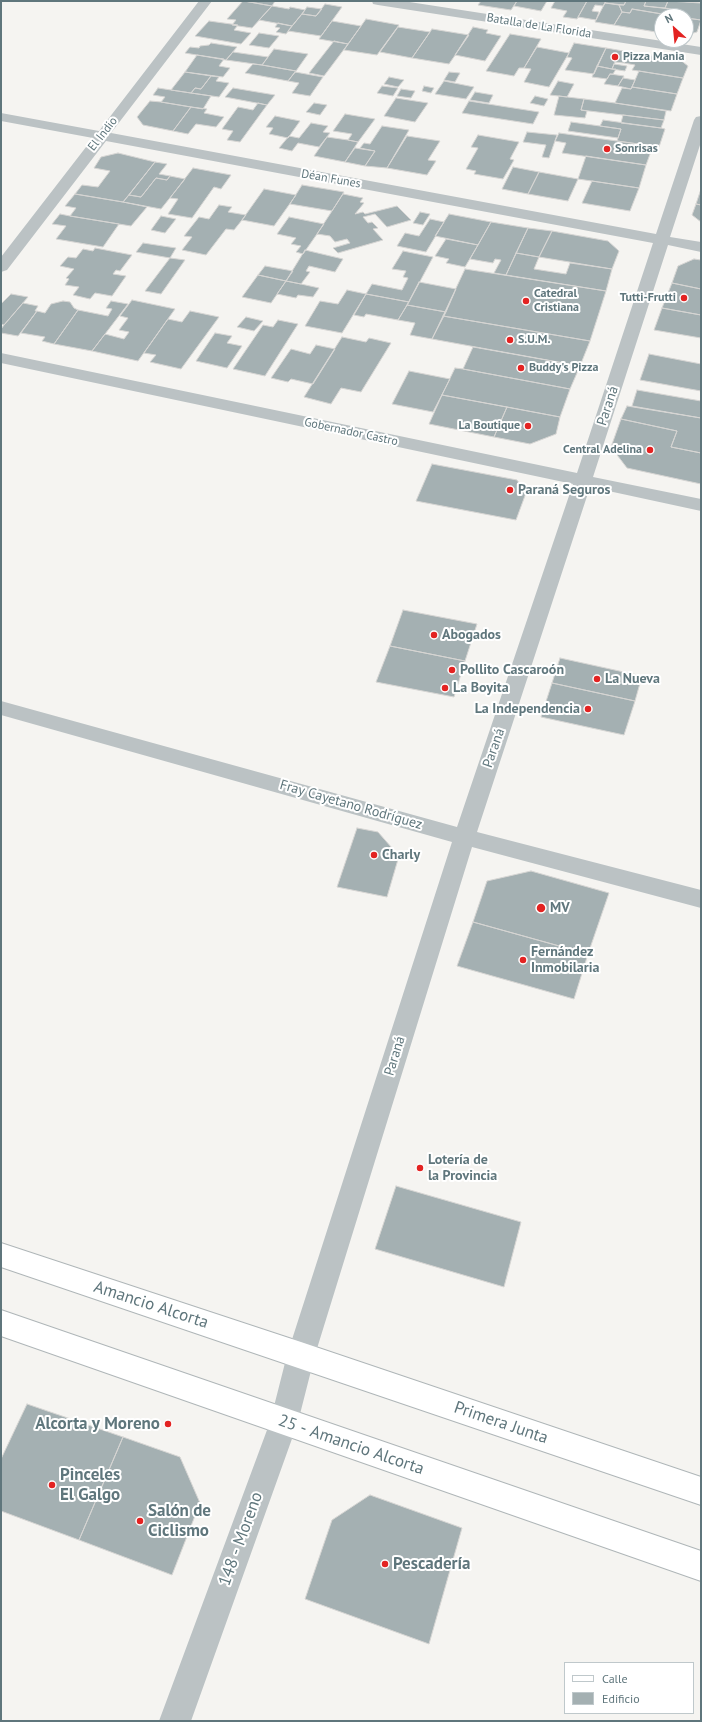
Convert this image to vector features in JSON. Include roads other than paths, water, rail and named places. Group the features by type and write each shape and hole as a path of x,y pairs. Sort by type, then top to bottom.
{"main road":[{"name":"Amancio Alcorta","path":"1,1255 301,1355"},
{"name":"25 - Amancio Alcorta","path":"1,1323 701,1566"},
{"name":"Primera Junta","path":"301,1355 701,1491"}],"street":[{"name":"El Indio","path":"1,267 206,1"},
{"name":"Batalla de La Florida","path":"378,1 701,50"},
{"name":"Déan Funes","path":"1,117 101,137 701,247"},
{"name":"Paraná","path":"301,1355 464,837 583,481 701,120"},
{"name":"Gobernador Castro","path":"1,358 701,505"},
{"name":"Fray Cayetano Rodríguez","path":"1,708 464,837 701,899"},
{"name":"148 - Moreno","path":"175,1721 284,1422 301,1355"}],"place":[{"name":"Pizza Mania","path":"615,57"},
{"name":"Sonrisas","path":"607,149"},
{"name":"Tutti-Frutti","path":"684,298"},
{"name":"Catedral Cristiana","path":"526,301"},
{"name":"S.U.M.","path":"510,340"},
{"name":"Buddy's Pizza","path":"521,368"},
{"name":"La Boutique","path":"528,426"},
{"name":"Central Adelina","path":"650,450"},
{"name":"Paraná Seguros","path":"510,490"},
{"name":"Abogados","path":"434,635"},
{"name":"Pollito Cascaroón","path":"452,670"},
{"name":"La Nueva","path":"597,679"},
{"name":"La Boyita","path":"445,688"},
{"name":"La Independencia","path":"588,709"},
{"name":"Charly","path":"374,855"},
{"name":"MV","path":"541,908"},
{"name":"Fernández Inmobilaria","path":"523,960"},
{"name":"Lotería de la Provincia","path":"420,1168"},
{"name":"Alcorta y Moreno","path":"168,1424"},
{"name":"Pinceles El Galgo","path":"52,1485"},
{"name":"Salón de Ciclismo","path":"140,1521"},
{"name":"Pescadería","path":"385,1564"}]}
